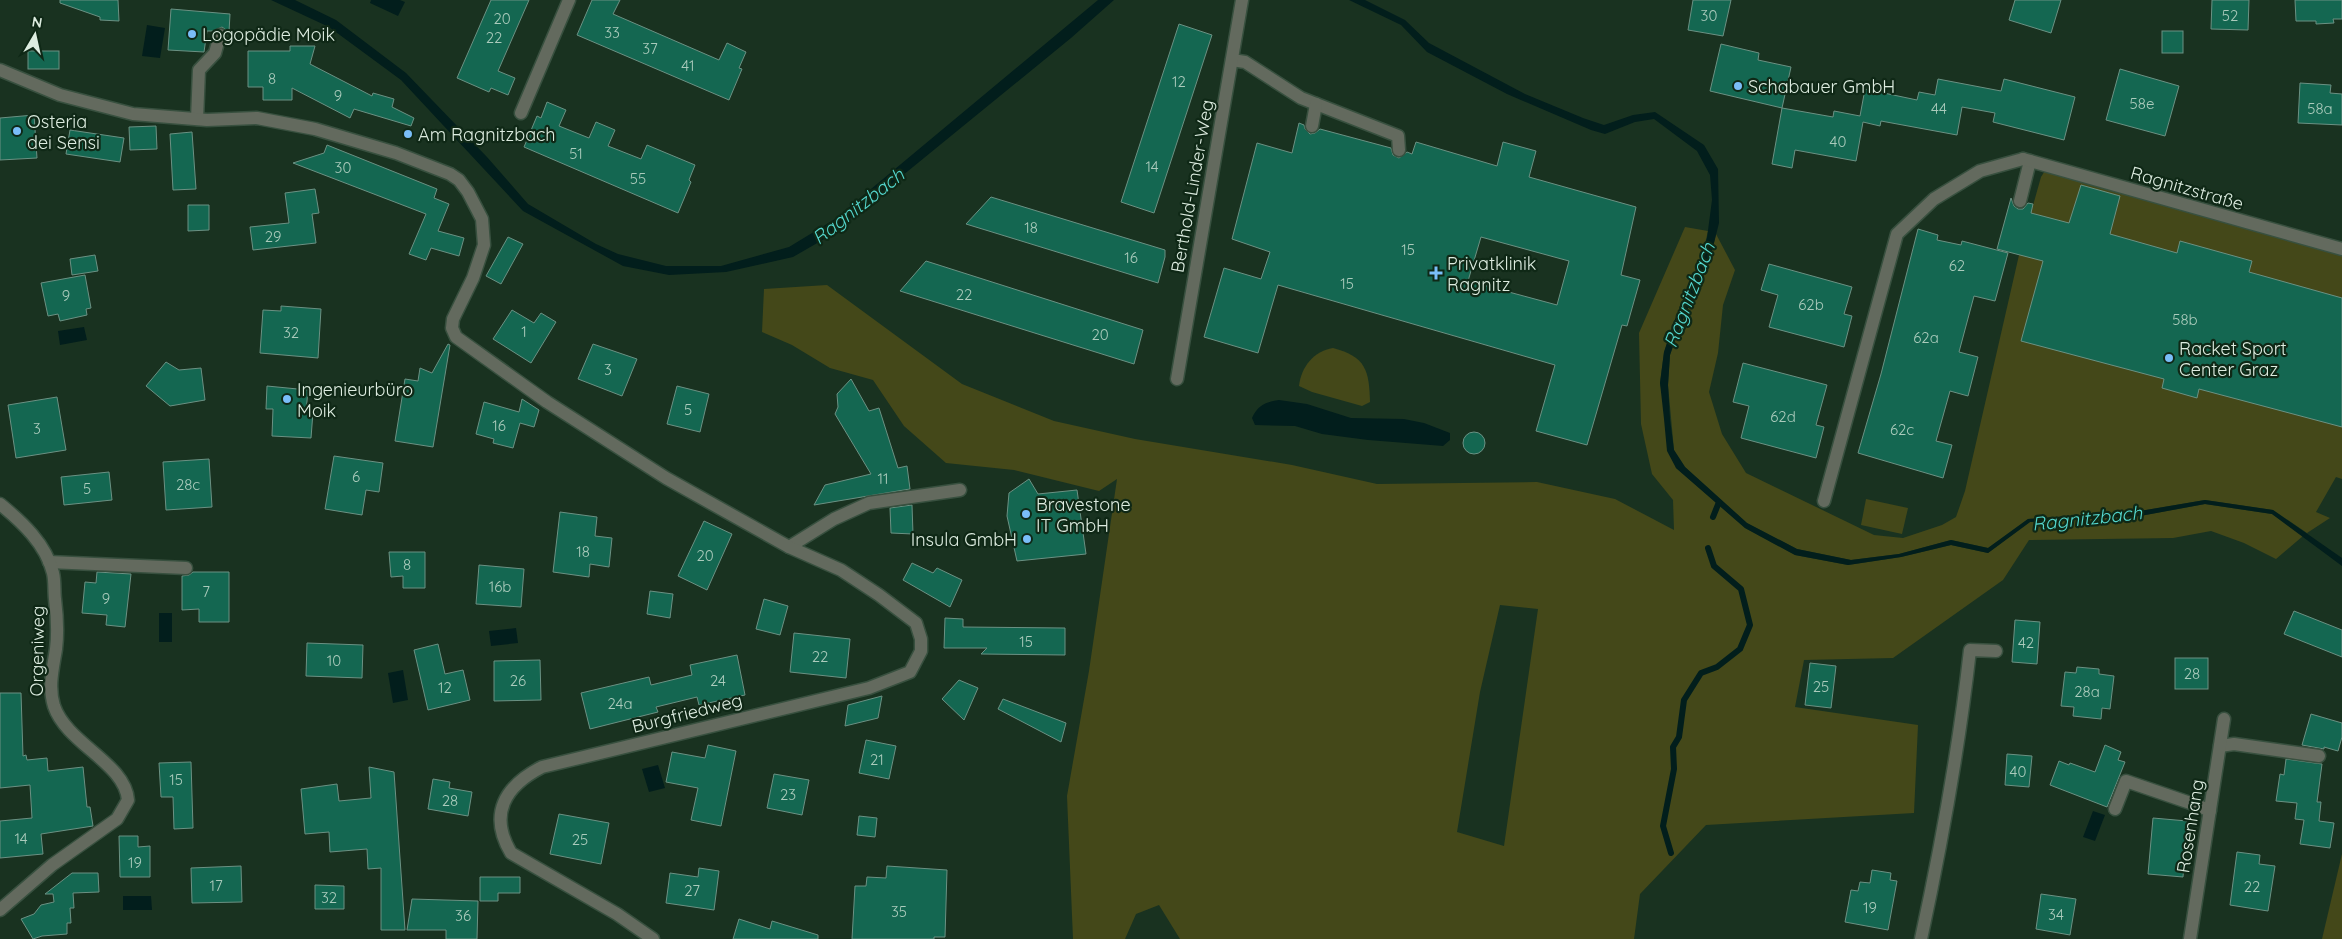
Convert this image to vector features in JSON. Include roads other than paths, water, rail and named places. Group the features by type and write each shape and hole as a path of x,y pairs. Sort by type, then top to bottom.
{"street":[{"path":"521,113 569,0"},
{"name":"Berthold-Linder-Weg","path":"1177,379 1242,0"},
{"path":"0,70 60,94 133,114 197,119 199,70 215,53 220,35"},
{"path":"1232,60 1245,62 1301,98 1398,136 1399,150"},
{"path":"1312,126 1316,104"},
{"name":"Burgfriedweg","path":"197,119 257,118 315,129 396,153 450,174 459,180 482,219 484,245 473,278 453,319 452,328 456,337 547,402 666,478 789,547 841,570 879,595 916,624 921,639 921,651 910,672 869,688 542,767 518,781 510,790 502,804 502,832 503,840 511,853 617,914 653,939"},
{"path":"1824,501 1897,234 1934,199 1980,171 2027,160 2020,201"},
{"name":"Ragnitzstraße","path":"2027,160 2342,250"},
{"path":"789,547 834,519 869,503 960,490"},
{"name":"Orgeniweg","path":"0,504 26,527 43,548 54,573 57,612 51,694 58,717 68,729 124,782 128,800 117,819 52,865 0,910"},
{"path":"50,562 186,568"},
{"path":"1921,939 1945,828 1957,755 1970,650 1996,651"},
{"name":"Rosenhang","path":"2190,939 2224,719"},
{"path":"2220,746 2234,744 2319,756"},
{"path":"2115,809 2126,781 2210,811"}],"water":[{"name":"Ragnitzbach","path":"271,0 295,0 336,20 406,73 487,157 528,204 596,244 618,254 666,266 721,266 789,247 835,219 1098,0 1114,0 1071,38 826,238 793,257 726,272 669,275 623,266 523,211 401,80 329,27"},
{"path":"371,0 400,0 405,2 398,16 370,3"},
{"name":"Ragnitzbach","path":"1349,0 1365,0 1405,20 1429,43 1525,94 1583,118 1604,125 1633,115 1655,112 1704,145 1718,169 1719,223 1710,259 1680,326 1670,355 1668,385 1670,419 1674,450 1685,467 1747,523 1797,549 1851,560 1899,554 1951,540 1988,548 2028,519 2140,511 2205,500 2273,510 2342,558 2342,566 2272,514 2205,504 2140,516 2030,522 1988,553 1951,545 1901,557 1848,565 1795,555 1745,528 1676,468 1667,451 1660,383 1664,352 1674,322 1702,256 1707,238 1712,200 1710,175 1697,151 1654,119 1635,122 1605,134 1591,130 1507,94 1427,52 1401,25"},
{"path":"147,25 165,28 160,58 142,56"},
{"path":"84,327 87,340 60,345 58,331"},
{"path":"1279,400 1307,404 1351,418 1404,419 1424,423 1450,433 1450,440 1443,446 1322,434 1295,426 1255,425 1252,418 1257,410 1266,403"},
{"path":"159,613 172,613 172,642 159,642"},
{"path":"516,628 518,643 491,646 489,631"},
{"path":"403,670 408,700 393,703 388,673"},
{"path":"658,765 665,788 649,792 642,769"},
{"path":"2093,811 2105,815 2095,841 2083,837"},
{"path":"123,896 151,896 152,910 123,910"}],"waterway":[{"path":"1713,517 1719,502"},
{"path":"1671,853 1663,826 1674,769 1673,747 1679,737 1684,700 1701,673 1717,667 1740,649 1750,625 1741,589 1714,566 1708,548"}],"place":[{"name":"Logopädie Moik","path":"192,34"},
{"name":"Schabauer GmbH","path":"1738,86"},
{"name":"Osteria dei Sensi","path":"17,131"},
{"name":"Am Ragnitzbach","path":"408,134"},
{"name":"Privatklinik Ragnitz","path":"1436,273"},
{"name":"Racket Sport Center Graz","path":"2169,358"},
{"name":"Ingenieurbüro Moik","path":"287,399"},
{"name":"Bravestone IT GmbH","path":"1026,514"},
{"name":"Insula GmbH","path":"1027,539"}]}
